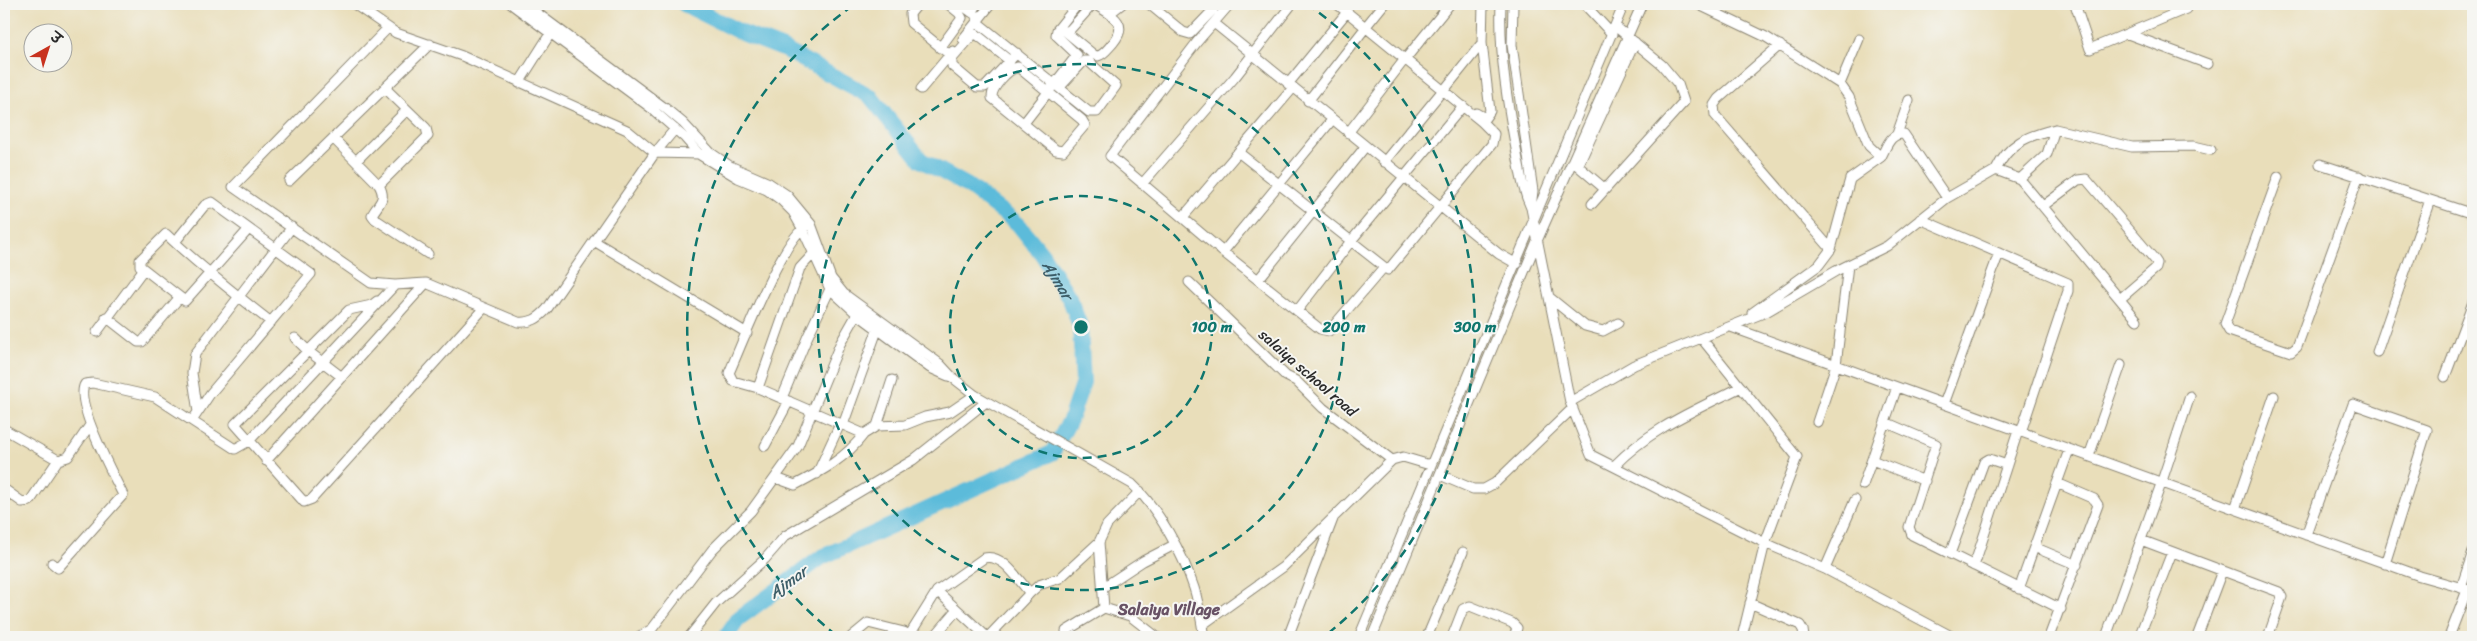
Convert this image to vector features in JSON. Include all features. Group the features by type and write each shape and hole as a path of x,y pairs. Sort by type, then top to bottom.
{"street":[{"path":"354,4 387,29 462,56 627,130 656,152 702,152"},
{"path":"511,4 535,17 665,108 683,123 702,152"},
{"path":"525,4 550,34 652,108 702,152 738,178 767,190 793,212 806,226 831,278 844,294 940,364 953,378 975,395 998,410 1132,484 1152,506 1174,545 1194,587 1204,637"},
{"path":"918,4 910,14 909,19 911,23 950,55"},
{"path":"940,48 962,18 959,12 948,4"},
{"path":"960,4 1017,53 1058,85 1093,113 1097,112 1116,86 1088,61 1084,61 1058,85 1050,92 1024,123"},
{"path":"971,12 977,4"},
{"path":"921,88 991,4"},
{"path":"1063,30 1078,4"},
{"path":"1058,85 1077,55 1056,34 1093,4 1120,24 1121,30 1120,35 1103,54 1098,56 1094,55 1063,30"},
{"path":"1100,4 1114,11 1122,4"},
{"path":"1149,4 1183,32 1190,34 1212,10 1213,4"},
{"path":"1230,4 1111,152 1112,160 1320,329 1329,331 1384,268"},
{"path":"1142,184 1292,4"},
{"path":"1308,101 1384,4"},
{"path":"1348,133 1450,4"},
{"path":"1183,217 1291,86 1342,6 1481,117 1489,115 1482,43 1483,4"},
{"path":"1501,4 1500,39 1510,116 1525,195 1531,208 1572,405 1592,455 1765,542 1825,568 1953,637"},
{"path":"1513,4 1512,45 1533,191 1531,208"},
{"path":"1584,4 1614,30 1632,39 1662,64 1678,84 1684,102 1592,204"},
{"path":"1359,637 1430,465 1517,264 1624,4"},
{"path":"1605,189 1578,166 1632,39 1642,4"},
{"path":"1697,4 1780,45 1840,84 1849,97 1870,146 1882,157"},
{"path":"2078,5 2090,49 2186,9"},
{"path":"1214,23 1499,254 1517,264"},
{"path":"387,29 233,187 371,283 395,285 426,283 518,322 528,322 538,318 594,242 656,152 676,129"},
{"path":"519,83 550,34"},
{"path":"1010,61 976,34 972,36 952,59 952,66 977,87 986,87 1010,61 1017,53"},
{"path":"2128,34 2208,64"},
{"path":"1372,637 1538,240 1632,39"},
{"path":"1840,84 1859,39"},
{"path":"1384,162 1482,43"},
{"path":"289,181 430,44"},
{"path":"1780,45 1718,100 1714,105 1715,115 1831,249"},
{"path":"1018,67 1050,92 1082,120 1085,125 1063,152 1060,152 992,98 995,87 1014,68 1018,67"},
{"path":"379,186 428,136 426,128 385,88"},
{"path":"1238,152 1388,270 1492,144 1494,134 1444,89"},
{"path":"1897,134 1909,100"},
{"path":"1297,311 1350,241 1463,106"},
{"path":"356,161 407,110"},
{"path":"1223,252 1332,120"},
{"path":"1440,475 1473,489 1484,489 1495,482 1572,405 1634,365 1766,312 1887,246 1947,198 1996,170 2003,156 2031,135 2055,129 2132,147 2194,146 2211,150"},
{"path":"2020,179 2047,154 2055,129"},
{"path":"1752,313 1820,265 1831,249 1850,179 1882,157 1892,136 1904,134 1947,198"},
{"path":"333,138 379,186 383,194 372,215 375,219 428,254"},
{"path":"1258,280 1311,211 1365,147"},
{"path":"2320,164 2473,214"},
{"path":"1996,170 2020,179 2137,320"},
{"path":"2278,177 2224,324 2229,331 2291,352 2297,347 2359,176"},
{"path":"2043,206 2078,180 2086,179 2155,260 2157,263 2156,268 2120,299"},
{"path":"2377,352 2430,200"},
{"path":"175,242 208,202 212,202 275,250 311,274 192,421"},
{"path":"1920,220 2064,280 2069,287 1974,566"},
{"path":"806,226 814,253 830,290 857,314 930,368 953,378"},
{"path":"806,226 788,244 729,373 730,377 733,381 758,388 864,434"},
{"path":"198,412 192,373 195,354 292,227"},
{"path":"248,230 211,273 185,301 140,266 140,260 165,234 175,242 211,273 238,296 271,322"},
{"path":"594,242 747,333"},
{"path":"758,388 800,268 814,253"},
{"path":"1944,404 1999,253"},
{"path":"1817,422 1836,365 1848,266"},
{"path":"97,332 106,317 143,270"},
{"name":"salaiya school road","path":"1189,282 1286,376 1296,380 1323,408 1392,460"},
{"path":"266,461 426,283"},
{"path":"395,285 372,305 350,310 235,424 301,500 308,502 312,499 484,308"},
{"path":"52,563 58,568 123,495 90,425 82,390 88,383 156,397 235,449 249,441 395,285"},
{"path":"765,446 785,400 807,338 830,290"},
{"path":"1550,297 1585,326 1603,331 1618,322"},
{"path":"106,317 138,342 142,342 180,298"},
{"path":"2444,377 2473,302"},
{"path":"638,637 652,629 712,550 751,511 798,446 840,344 857,314"},
{"path":"1731,327 2089,456 2161,484 2385,564 2467,590"},
{"path":"817,474 841,425 878,328"},
{"path":"295,338 308,351 342,377"},
{"path":"1702,339 1795,452 1797,457 1765,542 1742,637"},
{"path":"2089,456 2121,365"},
{"path":"877,426 892,380"},
{"path":"1614,466 1634,446 1655,430 1741,387"},
{"path":"1863,486 1897,387"},
{"path":"776,478 795,485 827,469 852,450 864,434 877,426 905,425 925,417 950,412 975,395"},
{"path":"2106,637 2161,484 2190,396"},
{"path":"2235,509 2274,396"},
{"path":"689,637 716,603 765,559 785,536 913,460 986,402"},
{"path":"2306,535 2352,404 2427,430 2385,564"},
{"path":"1885,422 1936,444 1910,532 1912,535 2061,609"},
{"path":"4,429 49,458 58,460 68,457 90,425"},
{"path":"2019,588 2069,450"},
{"path":"1202,625 1284,567 1392,460 1403,457 1430,465"},
{"path":"1950,554 1984,462 1989,459 2007,465"},
{"path":"4,489 22,502 30,501 58,460"},
{"path":"1872,460 1925,481"},
{"path":"1423,483 1435,488"},
{"path":"2049,637 2061,609 2098,505 2094,499 2057,483"},
{"path":"937,591 988,637 1039,585 1060,578 1099,542 1107,525 1140,492"},
{"path":"1825,568 1855,500"},
{"path":"1288,637 1334,517"},
{"path":"2141,540 2281,594 2281,602 2268,637"},
{"path":"1099,542 1104,608"},
{"path":"1102,588 1143,560 1174,545"},
{"path":"2034,547 2077,565"},
{"path":"1427,637 1462,552"},
{"path":"2139,637 2172,552"},
{"path":"2450,637 2467,590 2473,552"},
{"path":"851,637 868,623 904,632 911,637 937,591 984,558 990,556 1000,560 1030,593"},
{"path":"2197,637 2222,571"},
{"path":"1750,603 1800,625 1804,637"},
{"path":"1452,637 1463,609 1470,606 1512,623 1517,628 1514,637"},
{"path":"1066,631 1104,608 1130,616 1157,637"},
{"path":"934,637 957,610"}],"waterway":[{"name":"Ajmar","path":"684,4 742,33 783,49 870,96 921,160 968,186 1018,224 1042,254 1070,299 1080,326 1083,382 1070,420 1052,453 822,557 739,618 726,637"}],"district":[{"name":"Salaiya Village","path":"1169,609"}]}
